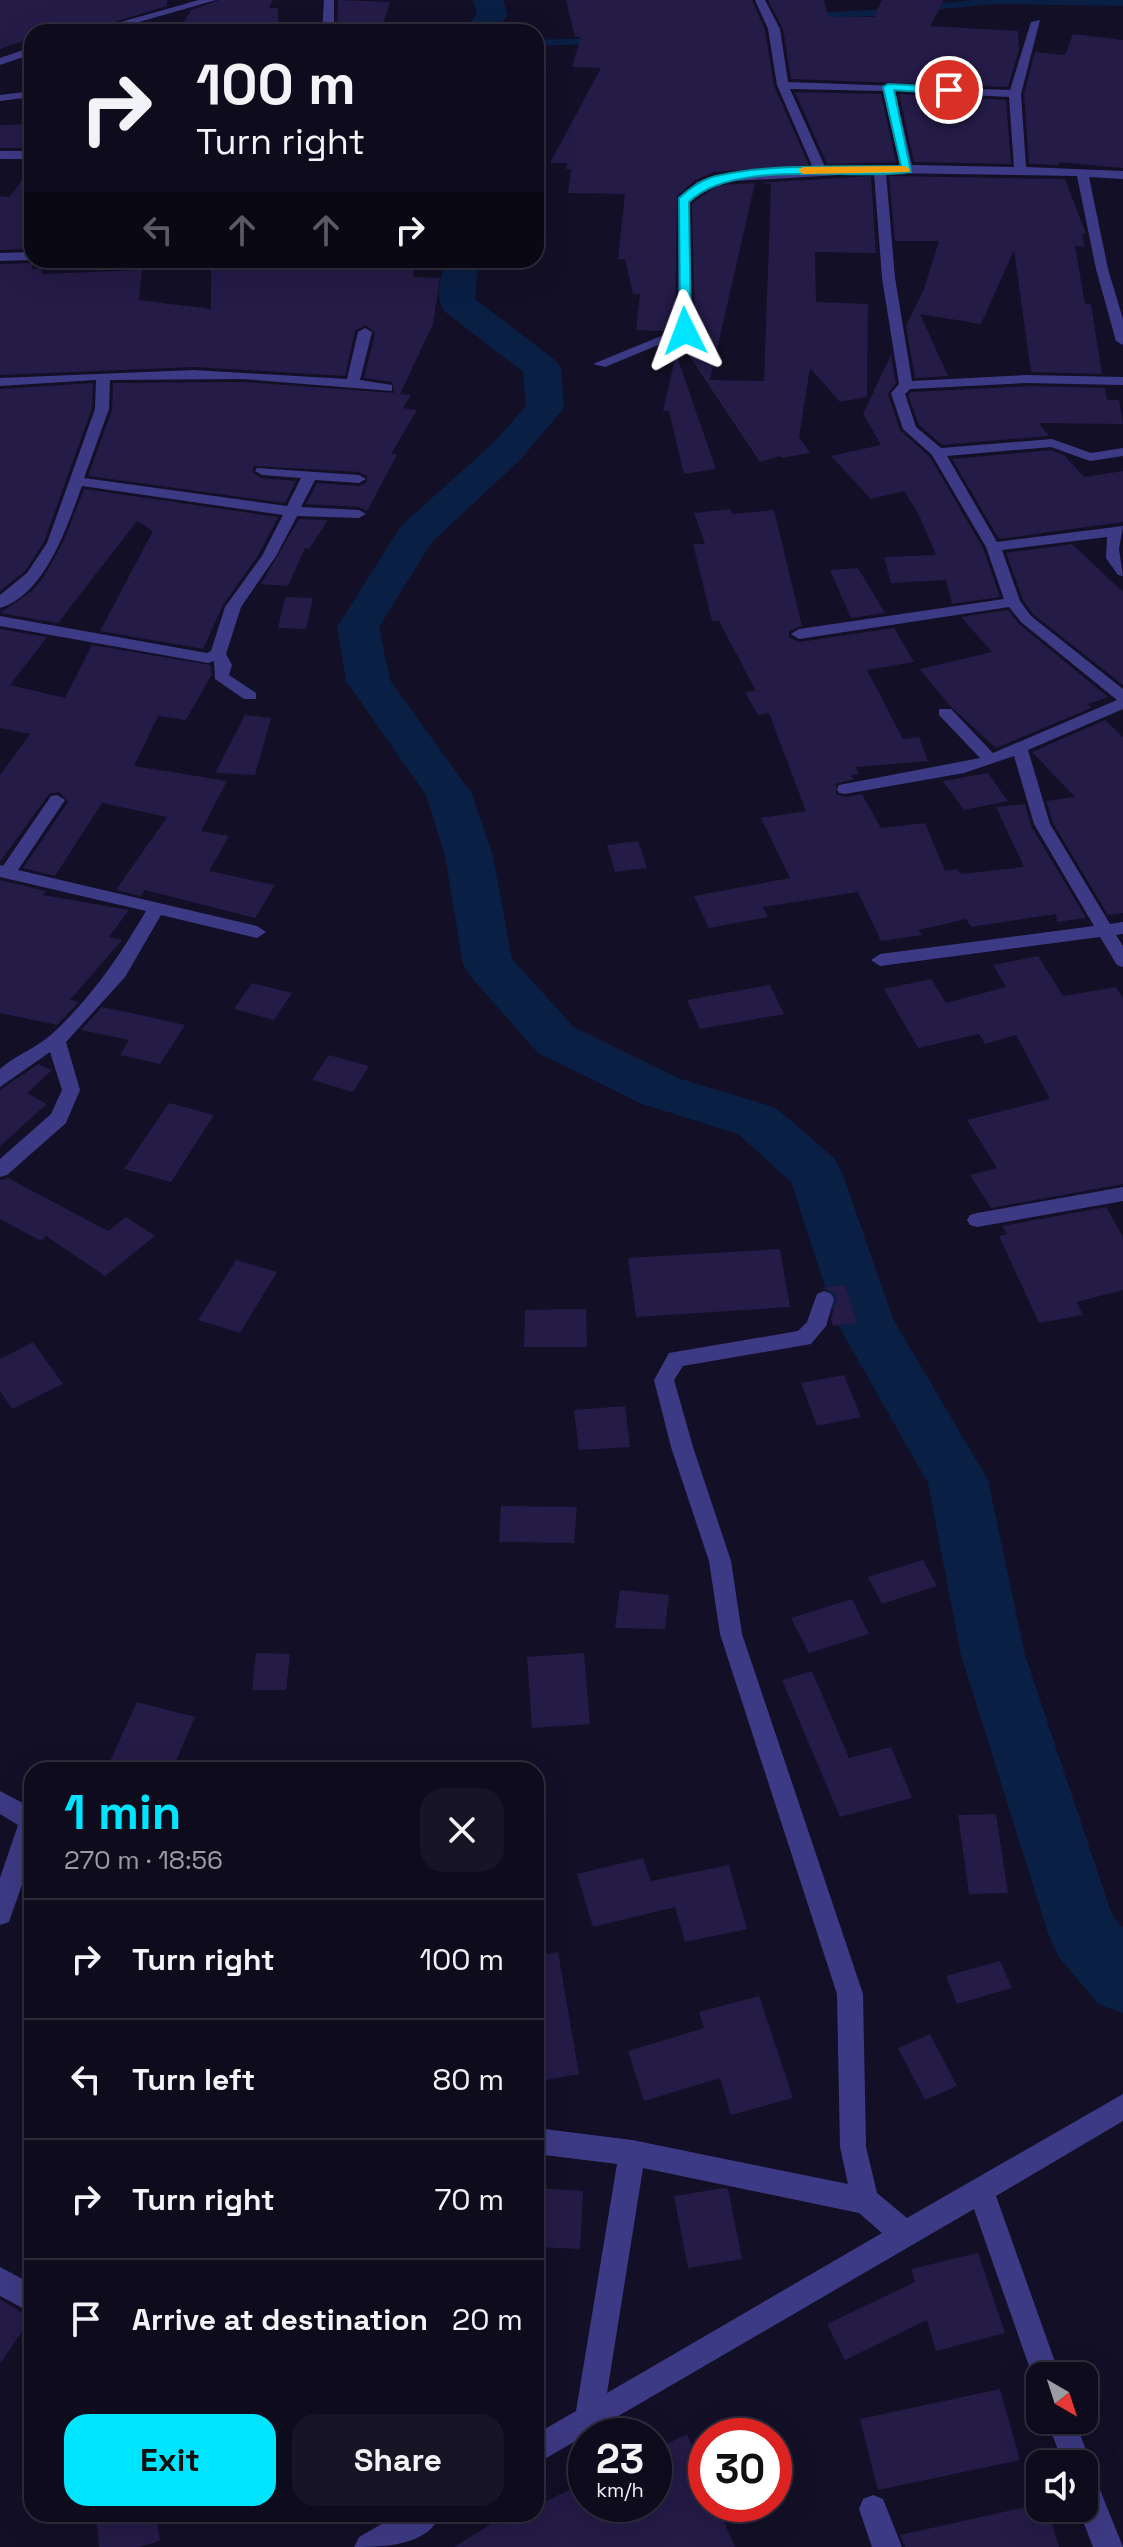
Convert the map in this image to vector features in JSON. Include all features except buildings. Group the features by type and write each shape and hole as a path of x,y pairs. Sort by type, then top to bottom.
{"street":[{"path":"119,24 211,0"},
{"path":"328,24 329,0"},
{"path":"762,6 774,29 783,85 820,169"},
{"path":"151,15 153,24"},
{"path":"1020,168 1015,94 1036,22"},
{"path":"0,51 17,54"},
{"path":"0,62 24,52"},
{"path":"783,85 1015,94"},
{"path":"888,87 907,169"},
{"path":"0,98 24,95"},
{"path":"0,155 24,155"},
{"path":"600,364 685,331 683,201 693,191 716,179 820,169 1020,168 1123,175"},
{"path":"880,169 887,268 906,385"},
{"path":"1082,173 1123,341"},
{"path":"0,257 24,256"},
{"path":"353,383 365,332"},
{"path":"0,382 177,374 353,383 387,388"},
{"path":"0,603 33,576 54,543 102,409 103,376"},
{"path":"845,789 964,768 991,760 1020,750 1123,700 1044,635 1013,602 993,547 938,453 910,429 898,393 906,385 1026,379 1123,381"},
{"path":"938,453 1052,443 1090,457 1123,452"},
{"path":"262,471 359,479"},
{"path":"250,696 221,676 224,665 218,654 233,607 269,556 310,475"},
{"path":"76,481 292,511 359,514"},
{"path":"993,547 1119,530 1110,553 1112,561 1123,572"},
{"path":"799,634 1013,602"},
{"path":"0,621 208,658 218,654"},
{"path":"945,712 991,760"},
{"path":"1020,750 1042,824 1114,929 1123,961"},
{"path":"57,800 4,872 257,932"},
{"path":"0,1080 21,1061 56,1041 119,973 156,909"},
{"path":"880,960 1114,929"},
{"path":"0,1170 59,1118 71,1090 56,1041"},
{"path":"977,1220 1123,1194"},
{"path":"824,1299 816,1326 804,1338 676,1359 664,1380 682,1447 720,1561 731,1634 850,1994 853,2147 865,2201"},
{"path":"0,1802 24,1816"},
{"path":"0,1914 24,1844"},
{"path":"589,2418 1123,2107"},
{"path":"544,2142 632,2153 865,2201 906,2235"},
{"path":"589,2418 632,2153"},
{"path":"981,2191 1041,2362"},
{"path":"0,2281 24,2294"},
{"path":"544,2445 568,2431"},
{"path":"873,2509 887,2547"},
{"path":"1098,2521 1108,2547"},
{"path":"381,2544 415,2522"}],"waterway":[{"path":"485,24 493,15 488,0"},
{"path":"931,7 995,1 1123,3"},
{"path":"815,16 888,12"},
{"path":"544,43 590,41"},
{"path":"462,268 457,303 542,368 545,408 507,451 416,535 358,627 368,681 449,794 469,856 488,964 556,1040 660,1091 757,1121 815,1172 866,1323 958,1480 993,1655 1083,1933 1123,1980"}],"slow traffic":[{"path":"803,170 905,169"}],"route":[{"path":"685,331 683,201 693,191 716,179 820,169 907,169 888,87 949,90"}]}
